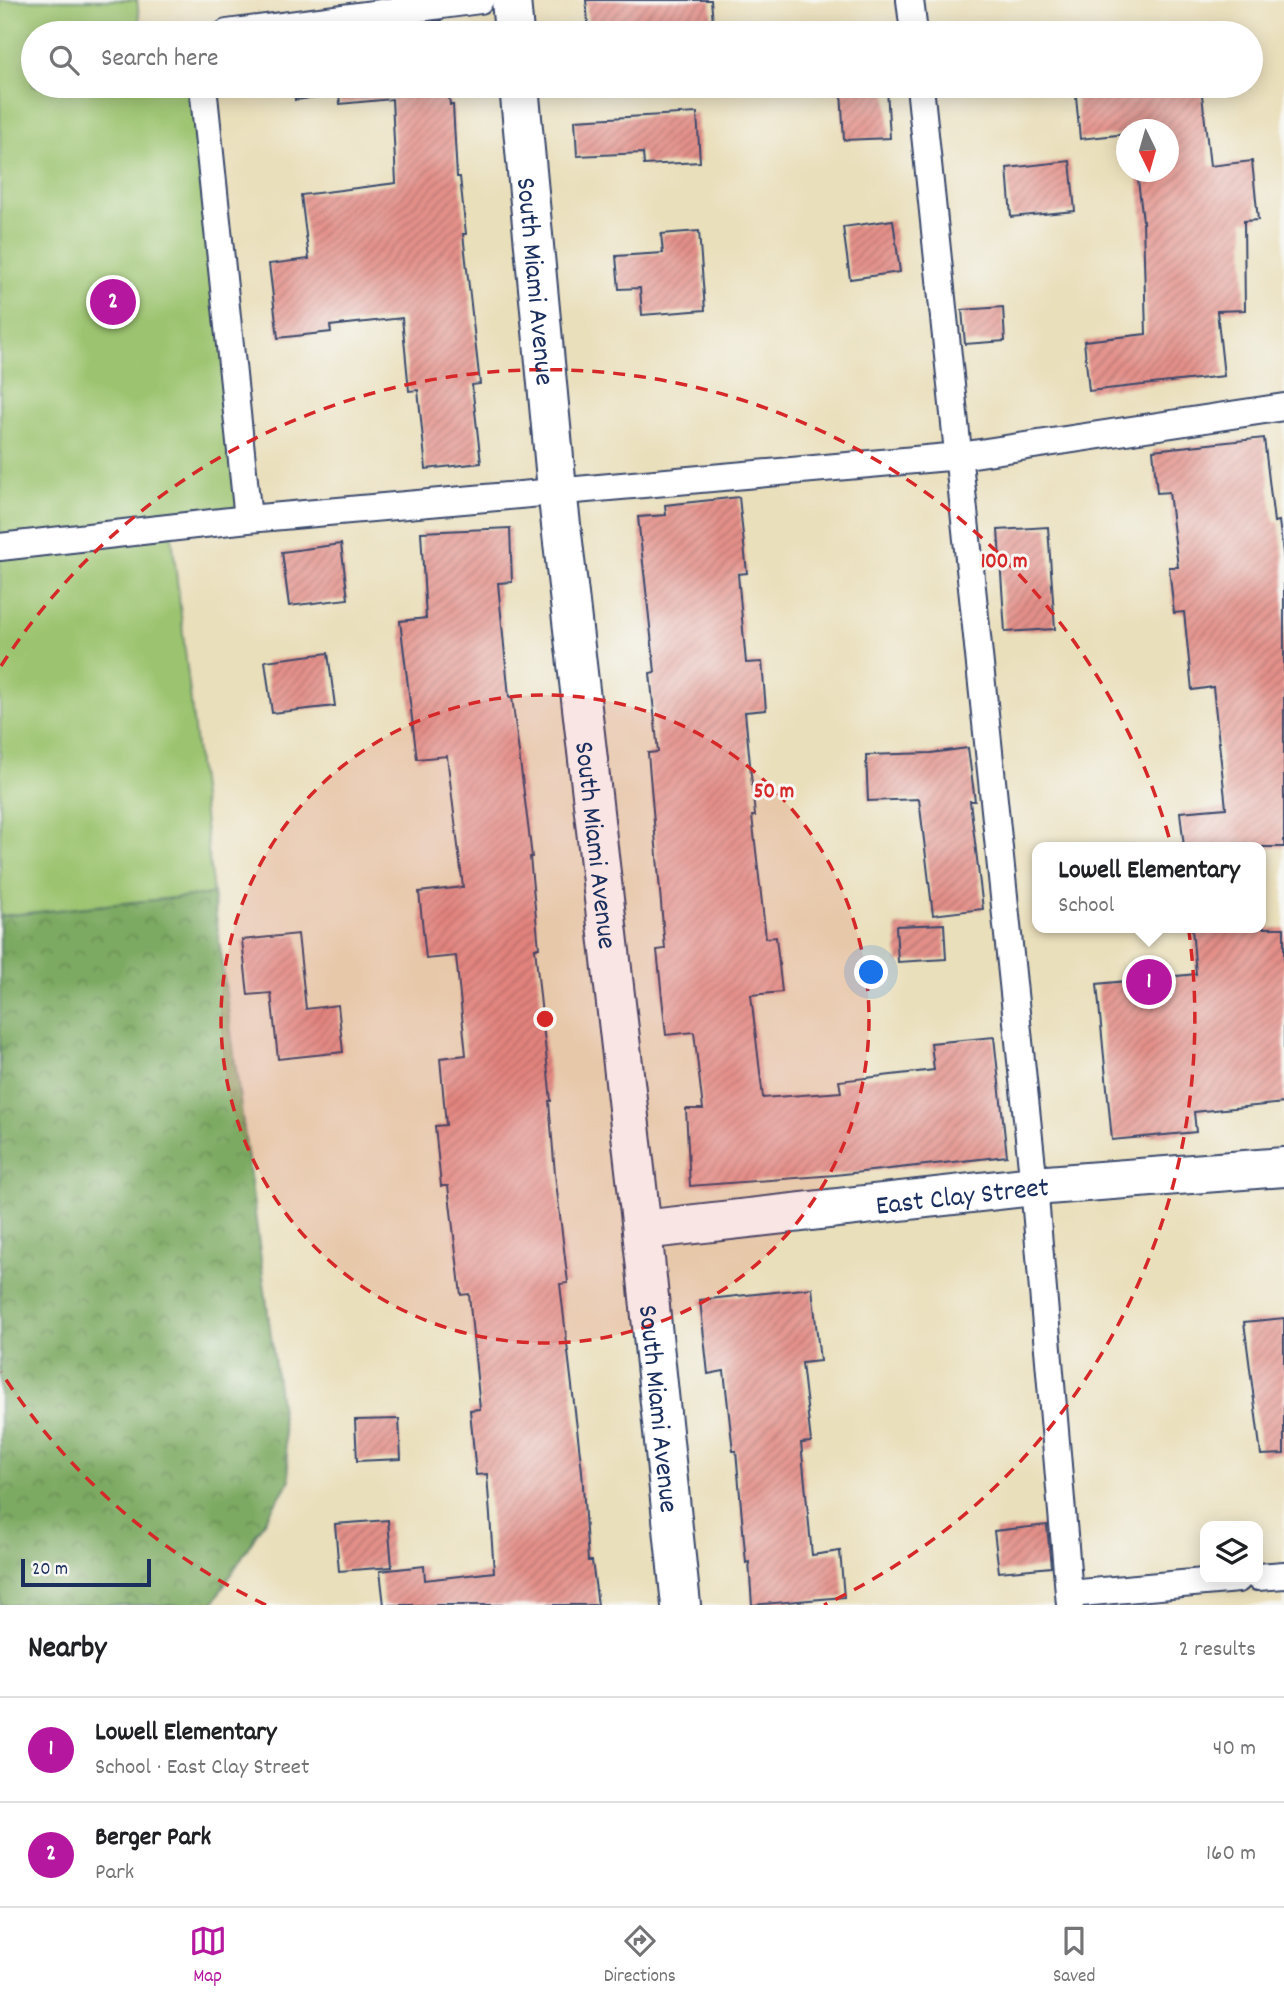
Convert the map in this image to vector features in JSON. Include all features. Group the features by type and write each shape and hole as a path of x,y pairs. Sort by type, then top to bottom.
{"street":[{"path":"511,0 513,21"},
{"name":"South Miami Avenue","path":"520,98 557,490 642,1230 681,1605"},
{"name":"East Clay Street","path":"642,1230 1034,1186 1284,1167"}],"lane":[{"path":"319,21 480,0"},
{"path":"911,0 913,21"},
{"path":"204,98 248,519"},
{"path":"921,98 1034,1186 1069,1599 1200,1583"},
{"path":"0,548 248,519 960,456 1284,407"},
{"path":"1263,1577 1284,1575"}],"green space":[{"path":"0,0 137,0 140,21 21,21 21,98 204,98 248,519 171,528 213,894 0,916"},
{"path":"213,894 290,1480 212,1605 0,1605 0,916"}],"building":[{"path":"586,0 711,0 713,21 588,21"},
{"path":"339,98 449,98 450,105 453,105 457,177 460,177 466,234 463,234 480,384 472,385 481,463 426,469 418,390 409,391 402,318 330,326 331,332 278,338 269,264 309,259 301,195 396,183 392,99 340,104"},
{"path":"841,98 888,98 890,138 844,140"},
{"path":"1076,98 1202,98 1210,166 1252,161 1258,220 1244,221 1245,310 1217,311 1224,376 1089,391 1084,341 1146,334 1143,221 1138,182 1179,182 1179,119 1116,119 1116,135 1080,139"},
{"path":"697,113 700,162 644,165 643,153 577,156 575,120"},
{"path":"1070,161 1075,211 1011,217 1007,168"},
{"path":"893,220 900,272 850,279 843,227"},
{"path":"699,231 705,310 642,315 640,288 619,289 616,256 663,253 661,234"},
{"path":"1003,307 1005,341 965,344 962,310"},
{"path":"1264,438 1274,522 1279,521 1284,560 1284,847 1266,847 1266,842 1183,842 1180,812 1226,808 1213,687 1192,690 1184,612 1174,613 1169,567 1178,567 1169,492 1157,493 1153,450"},
{"path":"739,497 747,573 738,574 746,663 762,662 766,710 745,712 755,816 752,816 766,938 776,937 782,992 751,995 763,1098 841,1092 839,1081 934,1070 931,1043 994,1037 1007,1156 835,1175 690,1186 686,1109 703,1109 694,1032 666,1035 657,950 665,949 648,753 658,752 650,673 655,672 638,517 666,515 665,505"},
{"path":"1048,527 1055,629 1005,632 998,530"},
{"path":"510,528 512,582 498,583 509,697 512,697 532,857 539,948 535,948 551,1101 555,1174 568,1283 560,1284 582,1471 588,1561 592,1561 598,1605 384,1605 380,1571 424,1566 425,1580 494,1572 487,1474 476,1475 470,1410 480,1409 469,1294 461,1295 448,1186 441,1186 435,1126 446,1125 440,1058 466,1055 456,956 426,959 419,892 463,887 447,756 417,759 400,621 426,618 421,532"},
{"path":"341,544 348,599 289,606 282,552"},
{"path":"328,653 335,706 272,713 265,661"},
{"path":"968,748 975,801 970,801 983,909 933,915 919,799 868,801 866,755 931,753"},
{"path":"944,924 946,959 898,962 896,926"},
{"path":"1266,928 1284,928 1284,1103 1194,1112 1196,1132 1112,1140 1097,984 1196,974 1192,933 1266,933"},
{"path":"298,934 306,1009 338,1005 343,1052 278,1059 271,993 248,995 242,940"},
{"path":"812,1288 820,1361 802,1363 811,1442 801,1443 812,1555 840,1551 844,1597 752,1605 736,1451 733,1451 724,1371 708,1374 700,1300"},
{"path":"1284,1318 1284,1454 1261,1455 1244,1322"},
{"path":"399,1419 401,1459 357,1461 355,1420"},
{"path":"388,1520 392,1567 339,1571 335,1524"},
{"path":"1047,1525 1051,1567 999,1572 994,1531"}],"place":[{"name":"Berger Park","path":"113,302"},
{"name":"Lowell Elementary","path":"1149,982"}]}
